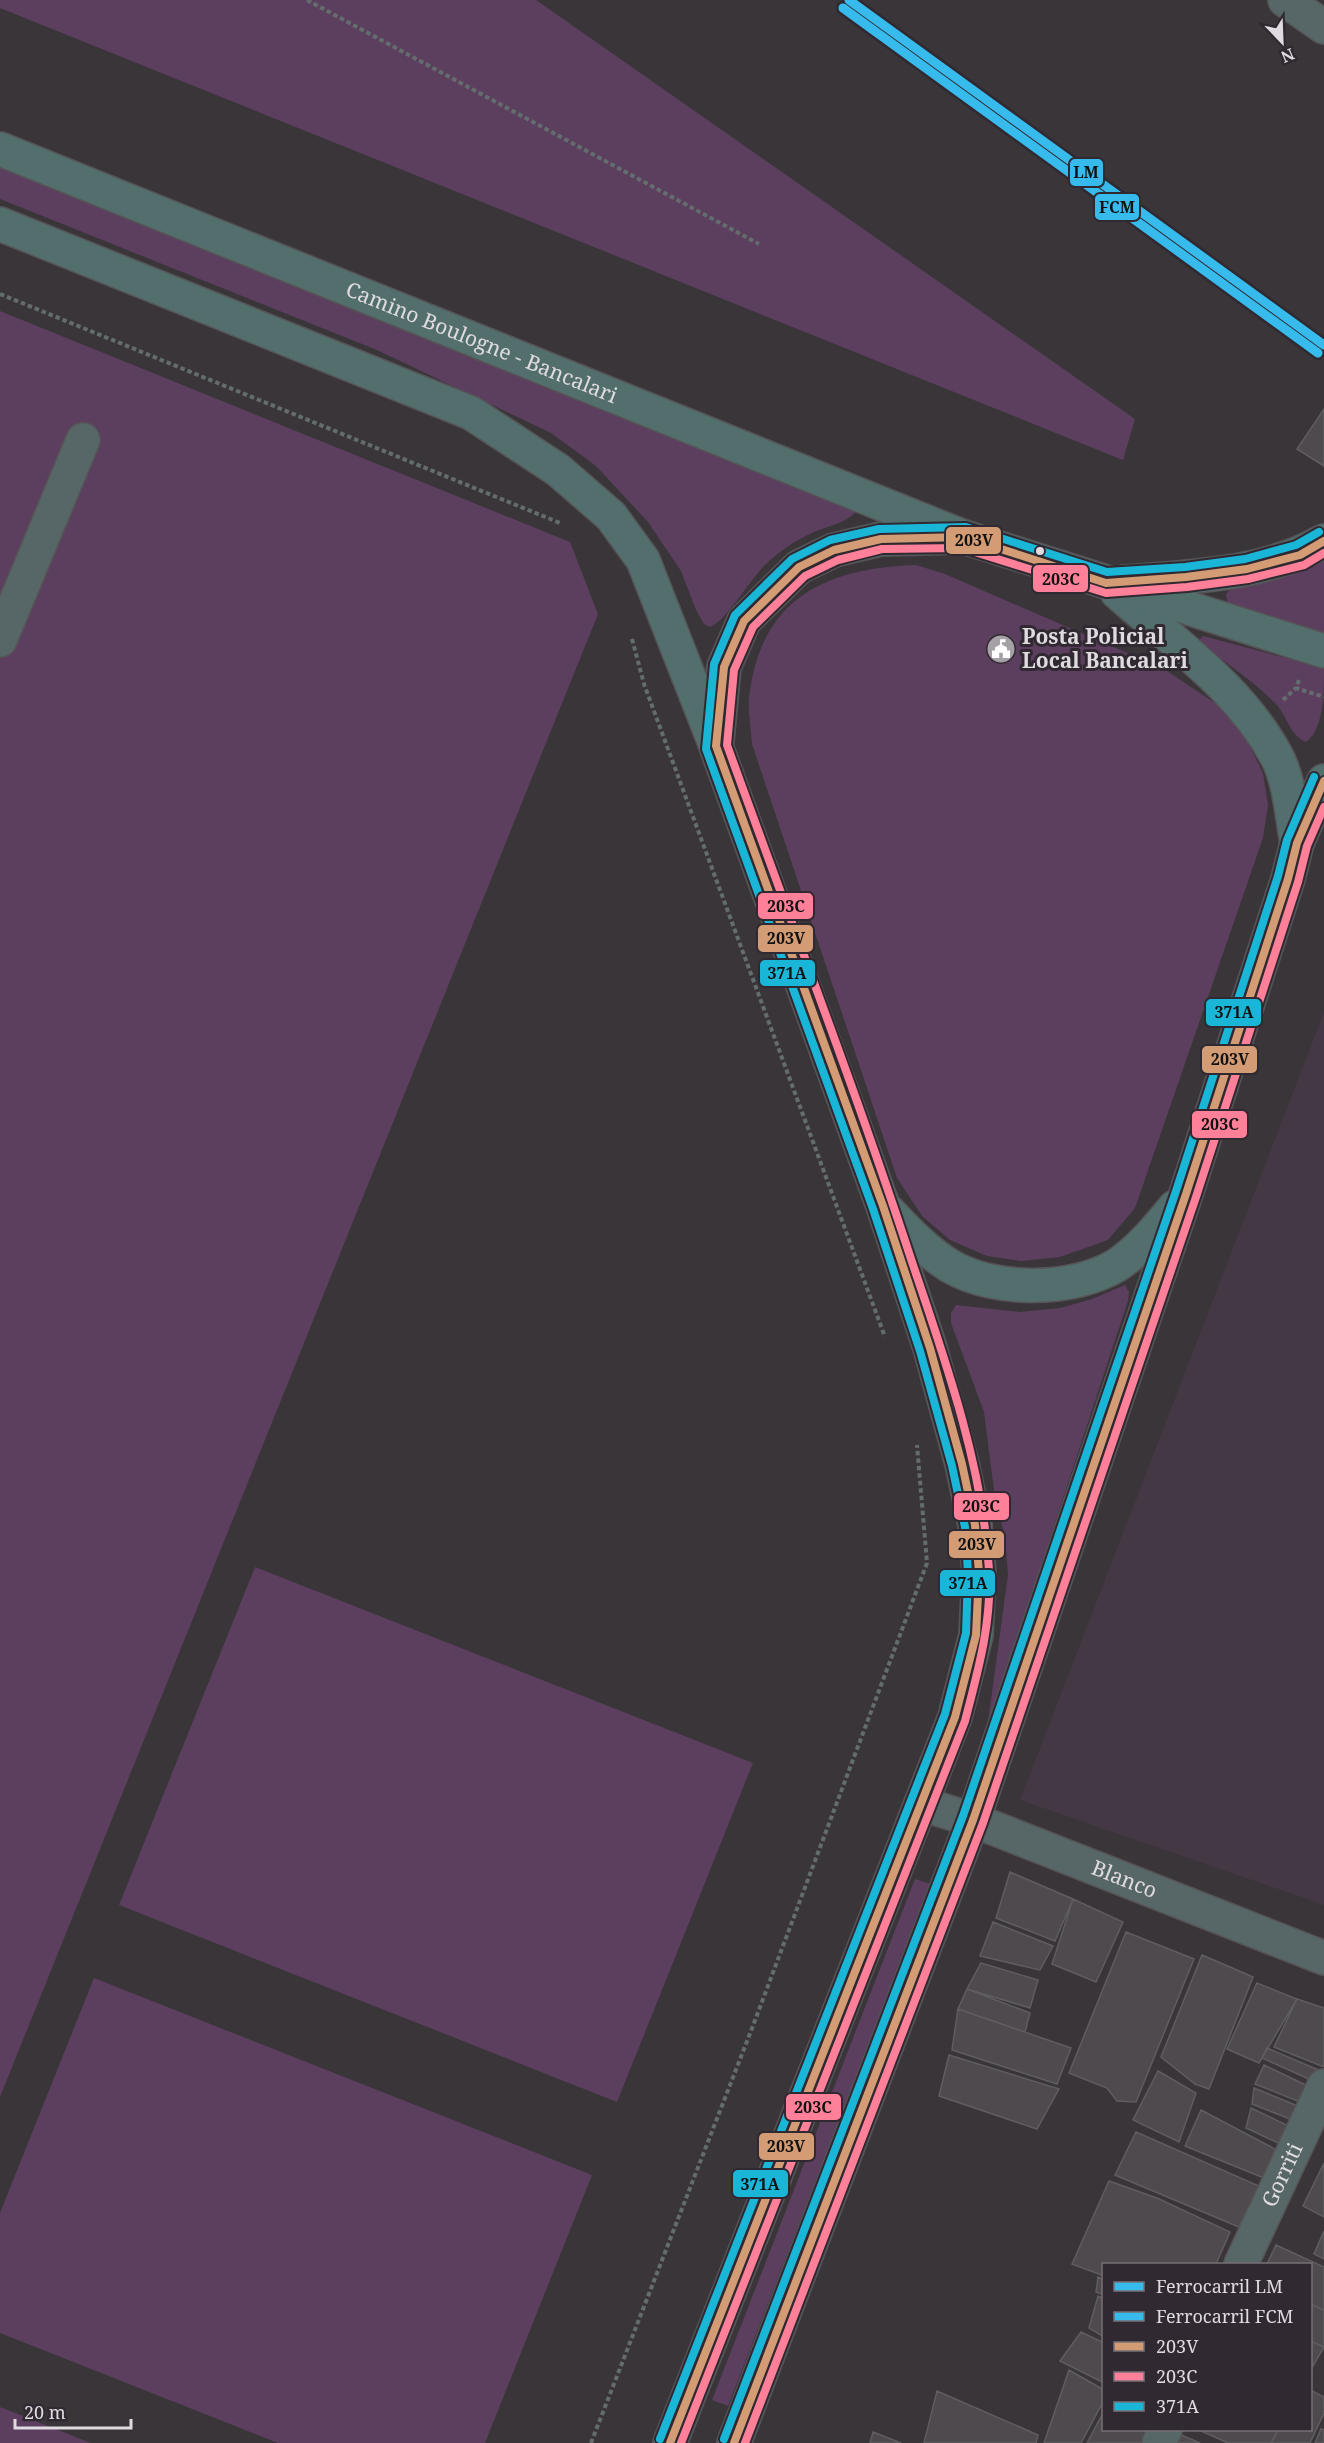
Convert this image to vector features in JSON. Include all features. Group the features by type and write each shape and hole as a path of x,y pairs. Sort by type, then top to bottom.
{"main road":[{"name":"Camino Boulogne - Bancalari","path":"0,149 964,537 1324,651"},
{"path":"0,224 471,413 558,470 611,516 642,560 716,746 883,1206 930,1348 962,1464 975,1525 979,1573 976,1635 955,1718 677,2440"},
{"path":"716,746 724,667 744,621 799,567 834,550 881,539 964,537"},
{"path":"1106,583 1186,577 1247,569 1300,555 1324,542"},
{"path":"1106,583 1217,680 1256,723 1280,763 1290,800 1297,843"},
{"path":"734,2443 974,1820 1186,1194 1288,879 1297,843 1324,781"},
{"path":"1297,843 1324,816"},
{"path":"883,1206 922,1246 952,1267 995,1283 1045,1285 1080,1280 1117,1265 1149,1237 1186,1194"}],"street":[{"path":"1285,0 1324,27"},
{"path":"0,640 83,440"},
{"name":"Blanco","path":"922,1804 974,1820 1324,1958"},
{"name":"Gorriti","path":"1242,2263 1324,2086"}],"path":[{"path":"307,0 759,244"},
{"path":"0,294 560,522 569,529"},
{"path":"630,632 644,684 885,1338"},
{"path":"591,2443 747,2042 927,1563 916,1439"}],"shaded area":[{"path":"0,0 536,0 1135,419 1123,460 0,8"},
{"path":"0,165 854,508 855,513 840,522 814,532 775,556 758,573 723,617 710,627 704,624 681,571 648,522 596,466 551,433 377,350 0,199"},
{"path":"0,311 570,542 598,614 0,2097"},
{"path":"1324,560 1324,633 1231,607 1227,601 1226,594 1232,588 1272,579"},
{"path":"916,565 945,574 1164,669 1227,711 1247,741 1263,773 1268,805 1263,838 1135,1208 1108,1240 1060,1257 1021,1261 987,1256 950,1240 922,1216 897,1178 752,744 749,698 756,664 767,636 783,613 802,595 826,582 853,573"},
{"path":"1203,636 1324,668 1322,709 1312,736 1306,742 1296,735 1275,703 1198,641"},
{"path":"1324,1012 1324,1905 1020,1800"},
{"path":"1125,1285 1129,1292 1128,1301 987,1729 1008,1575 1005,1538 994,1490 984,1412 951,1323 951,1313 956,1305 1020,1312 1060,1308 1092,1299"},
{"path":"255,1567 753,1763 617,2102 119,1905"},
{"path":"915,1879 931,1884 728,2406 712,2400"},
{"path":"94,1978 592,2175 485,2443 278,2443 0,2333 0,2213"},
{"path":"0,2407 91,2443 0,2443"}],"building":[{"path":"1324,409 1324,466 1297,449"},
{"path":"1010,1872 1073,1899 1055,1941 996,1918"},
{"path":"1073,1899 1123,1922 1096,1982 1052,1964"},
{"path":"993,1922 1053,1946 1040,1970 980,1956"},
{"path":"1126,1932 1194,1959 1136,2102 1117,2101 1107,2088 1069,2073"},
{"path":"1202,1955 1253,1977 1209,2089 1195,2084 1161,2057"},
{"path":"981,1963 1038,1980 1030,2008 967,1989"},
{"path":"1257,1983 1297,1999 1259,2063 1227,2049"},
{"path":"967,1989 1030,2013 1025,2032 958,2009"},
{"path":"1297,1999 1324,2008 1324,2067 1274,2047"},
{"path":"958,2009 1071,2048 1057,2084 952,2050"},
{"path":"1267,2048 1323,2072 1318,2083 1262,2058"},
{"path":"949,2055 1059,2089 1037,2129 939,2096"},
{"path":"1264,2065 1316,2090 1310,2106 1255,2084"},
{"path":"1158,2071 1196,2093 1179,2142 1133,2120"},
{"path":"1254,2088 1305,2109 1300,2123 1252,2104"},
{"path":"1251,2108 1295,2129 1287,2147 1246,2128"},
{"path":"1201,2110 1279,2151 1264,2178 1185,2146"},
{"path":"1136,2132 1259,2186 1239,2227 1115,2175"},
{"path":"1324,2163 1324,2217 1303,2206"},
{"path":"1109,2181 1157,2198 1230,2232 1216,2263 1102,2263 1102,2275 1072,2264"},
{"path":"1324,2231 1324,2259 1314,2254"},
{"path":"1276,2245 1324,2267 1324,2310 1312,2305 1312,2263 1267,2263"},
{"path":"1098,2277 1102,2279 1102,2294 1096,2292"},
{"path":"1098,2296 1102,2298 1102,2336 1089,2328"},
{"path":"1312,2305 1324,2310 1324,2347 1312,2342"},
{"path":"1081,2332 1102,2342 1102,2382 1060,2361"},
{"path":"1312,2342 1324,2347 1312,2368"},
{"path":"1069,2370 1102,2389 1102,2404 1081,2443 1044,2443"},
{"path":"937,2391 1038,2435 1036,2443 924,2443"},
{"path":"1312,2391 1324,2397 1324,2413 1310,2443 1271,2443 1277,2431 1312,2431"},
{"path":"1102,2415 1102,2431 1148,2431 1142,2443 1087,2443"},
{"path":"1321,2429 1324,2430 1324,2443 1315,2443"},
{"path":"1201,2431 1277,2431 1271,2443 1228,2443"},
{"path":"873,2432 901,2443 870,2443"},
{"path":"1181,2435 1200,2443 1177,2443"}],"rail line":[{"name":"LM","path":"849,0 1324,345"},
{"name":"FCM","path":"843,8 1318,353"}],"transit line":[{"name":"371A","path":"660,2439 945,1714 966,1633 968,1573 965,1527 952,1466 920,1351 873,1209 706,749 714,664 735,615 792,559 830,540 879,529 966,527 1107,572 1185,567 1245,559 1296,545 1319,532"},
{"name":"203V","path":"670,2443 955,1717 976,1635 979,1573 975,1525 962,1464 930,1348 883,1206 716,746 724,667 744,621 799,567 834,550 881,539 964,537 1106,583 1186,577 1247,569 1300,555 1324,541"},
{"name":"203C","path":"681,2443 965,1721 983,1646 989,1589 985,1531 979,1492 971,1453 949,1375 868,1132 727,745 734,670 753,627 805,576 838,560 882,549 962,548 1106,593 1187,587 1248,579 1304,565 1324,553"},
{"name":"371A","path":"724,2439 963,1816 1176,1191 1278,876 1287,840 1314,777"},
{"name":"203V","path":"734,2443 973,1820 1186,1194 1288,879 1297,843 1324,781"},
{"name":"203C","path":"745,2443 983,1823 1196,1197 1298,882 1307,846 1324,807"}],"place":[{"name":"Posta Policial Local Bancalari","path":"1001,649"}]}
